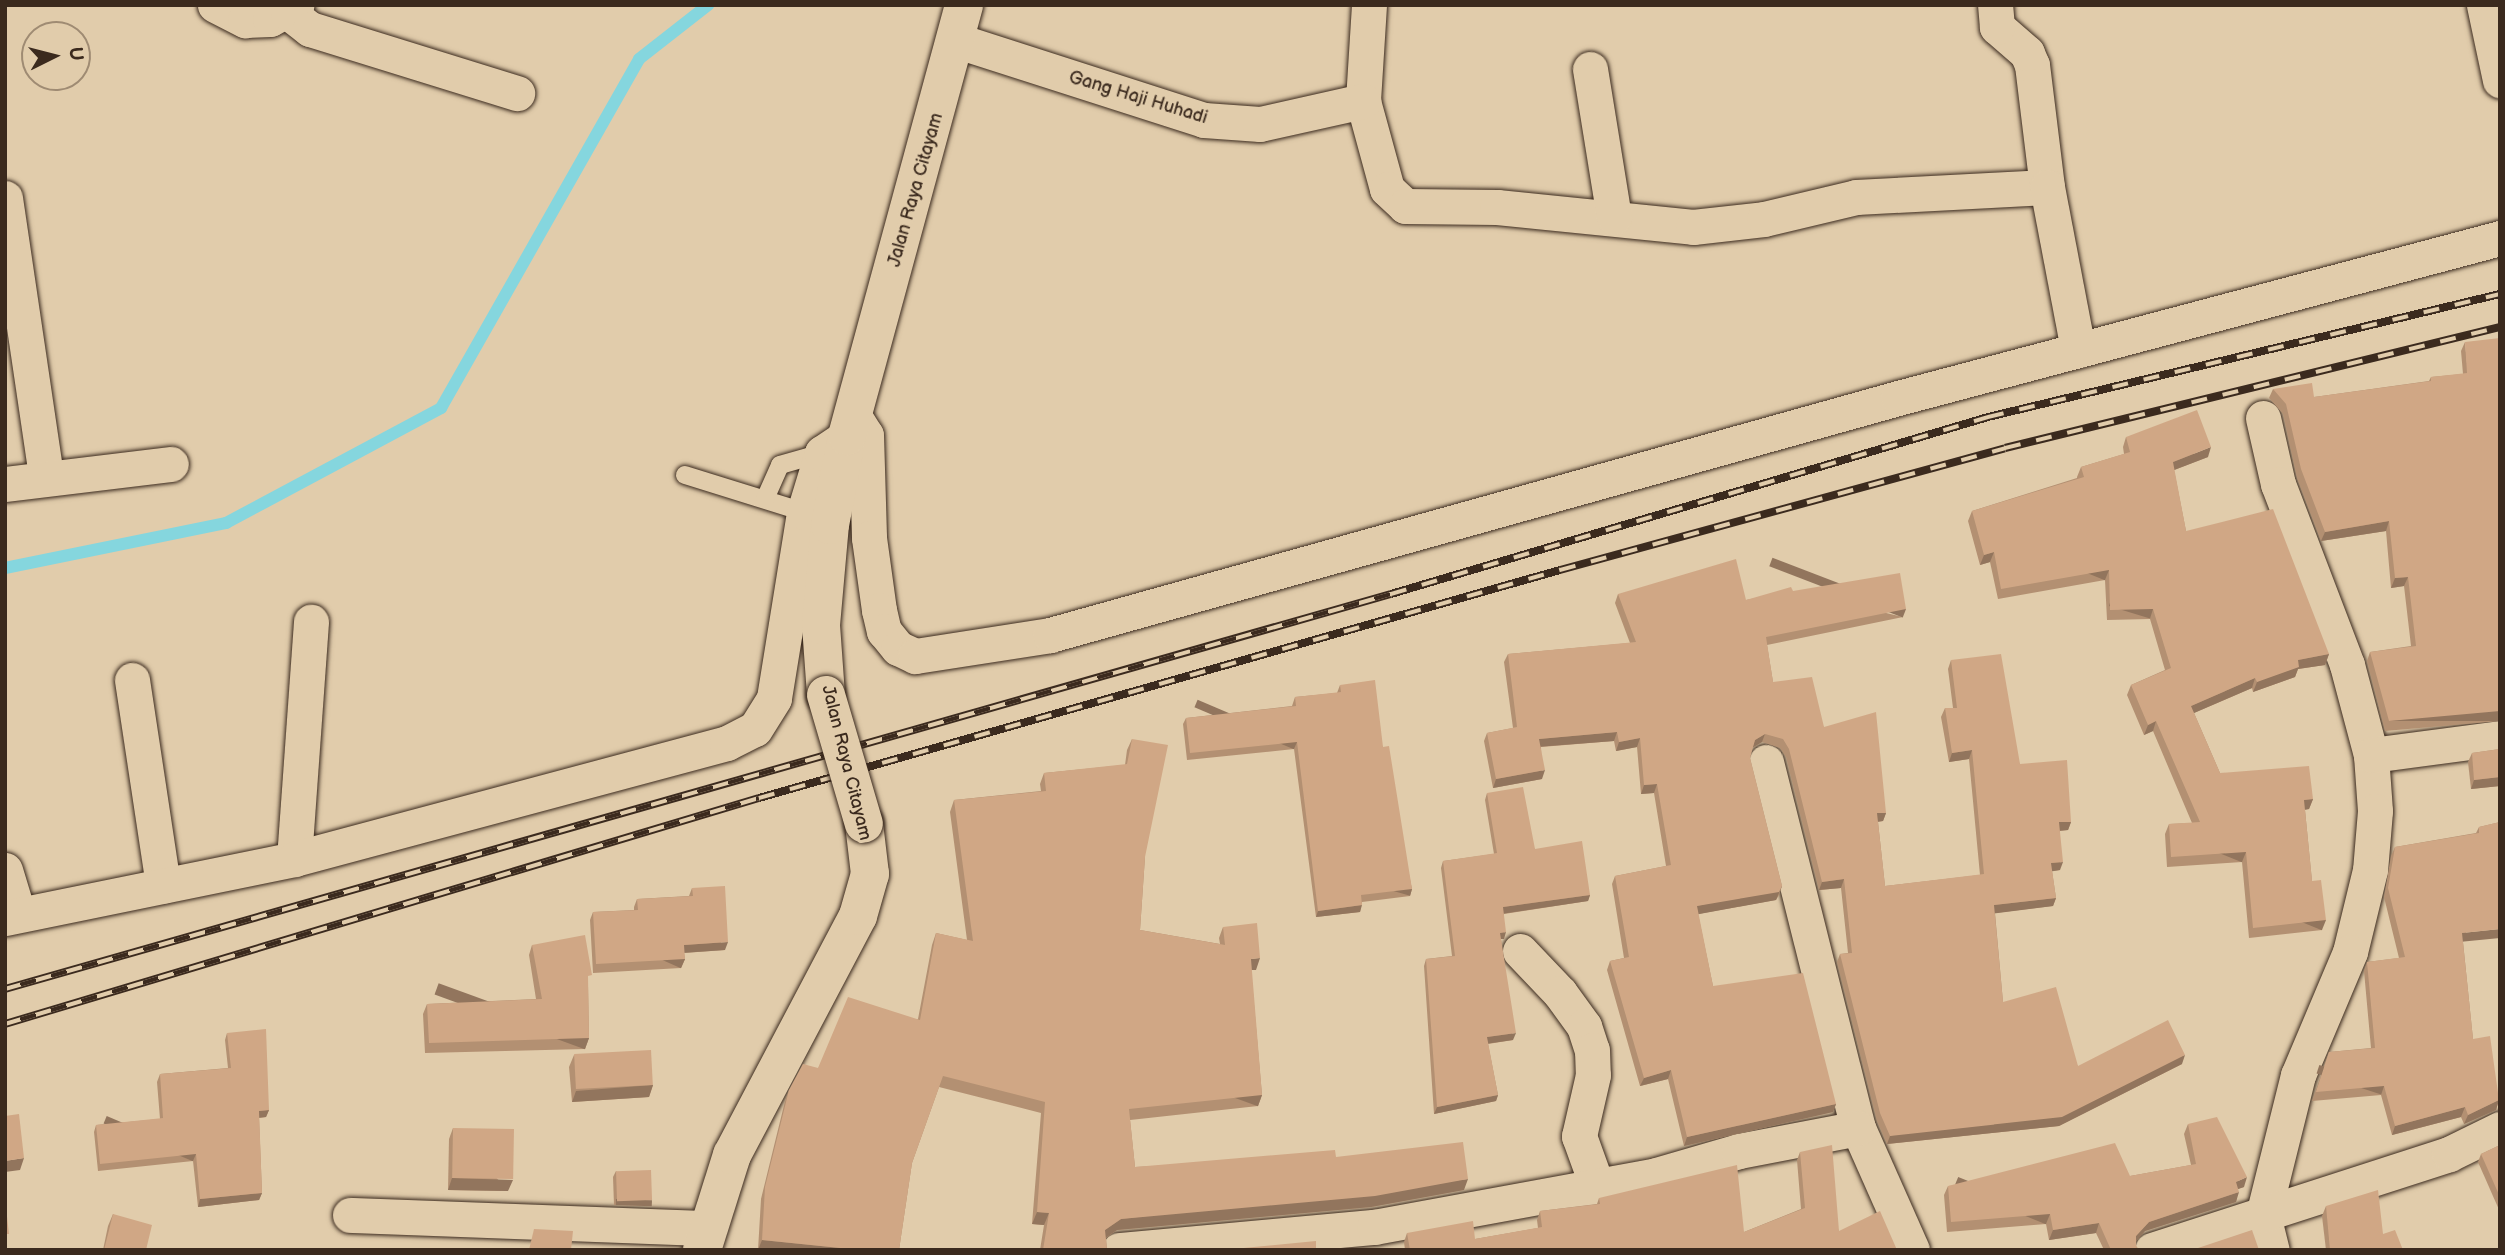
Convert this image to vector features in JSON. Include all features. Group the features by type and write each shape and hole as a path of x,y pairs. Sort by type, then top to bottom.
{"main road":[{"name":"Jalan Raya Citayam","path":"704,1239 732,1156 770,1077 840,956 858,916 870,874 864,824 826,695 821,625 830,525 841,434 961,23"}],"street":[{"path":"215,5 245,20 270,19 292,9 310,29 517,93"},
{"path":"1369,5 1363,101 1387,189 1405,206 1497,207 1693,227 1764,219 1856,197 2047,187"},
{"path":"1995,5 1997,27 2027,53 2032,65 2047,187 2078,350"},
{"path":"2484,5 2500,80"},
{"name":"Gang Haji Huhadi","path":"961,23 1205,120 1259,124 1363,101"},
{"path":"1590,69 1614,217"},
{"path":"5,198 46,477"},
{"path":"5,870 12,916 294,859 727,743 755,729 774,698 804,512 841,434 866,435 869,538 879,610 891,640 915,656 1050,635 2078,350 2500,237"},
{"path":"2263,418 2278,484 2334,625 2371,755 2375,811 2370,870 2350,952 2298,1075 2263,1215 2272,1250"},
{"path":"5,484 171,464"},
{"path":"294,859 312,622"},
{"path":"132,680 163,886"},
{"path":"2371,755 2500,738"},
{"path":"1766,762 1858,1128 1912,1250"},
{"path":"1520,951 1560,993 1584,1026 1592,1050 1593,1075 1578,1136 1597,1186"},
{"path":"1119,1250 1346,1240 1858,1128"},
{"path":"2152,1250 2449,1154 2500,1129"},
{"path":"349,1215 704,1239"}],"lane":[{"path":"765,499 780,465 841,434"},
{"path":"685,475 804,512"}],"building":[{"path":"2500,338 2500,711 2389,721 2370,652 2416,646 2408,577 2395,578 2389,521 2325,532 2301,469 2286,404 2273,389 2312,383 2314,397 2431,381 2431,377 2467,373 2465,342"},
{"path":"2197,410 2211,447 2173,462 2186,531 2273,509 2329,654 2298,660 2299,667 2257,682 2255,678 2191,706 2220,773 2309,766 2313,799 2304,800 2312,881 2321,880 2326,920 2253,928 2246,852 2171,857 2169,824 2200,822 2156,721 2148,725 2131,685 2171,668 2153,609 2110,610 2109,570 2001,589 1994,552 1984,555 1972,511 2084,477 2081,467 2130,452 2126,437"},
{"path":"1736,559 1746,600 1791,587 1793,591 1900,573 1906,609 1766,637 1773,682 1812,677 1824,727 1876,712 1886,813 1877,813 1885,886 1984,874 1972,750 1952,753 1945,708 1957,708 1951,660 2001,654 2020,764 2067,760 2071,822 2059,822 2063,862 2051,863 2056,898 1994,905 2003,1002 2056,987 2078,1066 2168,1020 2185,1055 2062,1117 1890,1136 1880,1113 1840,954 1852,953 1844,879 1822,882 1789,749 1783,739 1765,734 1755,740 1750,758 1782,886 1779,892 1697,906 1713,986 1803,973 1836,1104 1687,1137 1671,1070 1644,1078 1610,961 1629,957 1615,876 1671,865 1657,784 1644,785 1640,738 1619,742 1617,732 1539,739 1545,770 1496,779 1487,733 1517,727 1508,654 1636,642 1618,594"},
{"path":"1375,680 1383,747 1389,746 1412,889 1361,895 1362,905 1318,911 1297,742 1190,753 1186,718 1296,706 1295,697 1341,692 1340,685"},
{"path":"1132,739 1168,745 1145,857 1140,930 1225,945 1223,927 1257,923 1260,958 1251,959 1262,1095 1129,1109 1135,1167 1335,1150 1336,1157 1463,1142 1468,1179 1375,1196 1121,1219 1105,1230 1107,1250 1043,1250 1049,1213 1037,1212 1045,1102 943,1076 912,1163 899,1250 860,1250 762,1240 765,1187 789,1090 803,1064 818,1068 848,997 920,1020 936,933 973,941 954,800 1046,791 1044,773 1127,764"},
{"path":"2500,749 2500,777 2474,780 2472,753"},
{"path":"1523,787 1535,849 1582,841 1590,895 1503,907 1506,932 1500,933 1516,1033 1487,1037 1498,1095 1437,1107 1426,959 1455,956 1443,861 1497,853 1487,793"},
{"path":"2500,822 2500,929 2462,933 2473,1039 2490,1036 2499,1100 2468,1115 2465,1107 2395,1126 2384,1086 2316,1092 2329,1052 2375,1048 2367,962 2405,957 2388,888 2395,847 2479,833 2479,827"},
{"path":"725,886 728,942 684,945 685,959 596,964 593,912 638,910 637,899 693,896 692,888"},
{"path":"585,935 592,975 588,976 589,1038 429,1043 427,1004 542,999 532,945"},
{"path":"266,1029 269,1110 259,1111 262,1193 200,1199 196,1154 100,1164 96,1125 163,1118 160,1074 231,1068 227,1033"},
{"path":"651,1050 653,1085 576,1089 574,1054"},
{"path":"19,1114 24,1158 5,1161 5,1116"},
{"path":"2217,1117 2247,1177 2236,1182 2239,1192 2149,1222 2136,1236 2139,1250 2111,1250 2099,1223 2053,1230 2050,1214 1951,1222 1948,1186 2115,1143 2130,1176 2196,1164 2188,1124"},
{"path":"453,1128 514,1129 513,1179 452,1178"},
{"path":"1832,1145 1839,1231 1880,1211 1897,1250 1410,1250 1407,1233 1473,1221 1475,1239 1542,1227 1540,1211 1600,1204 1599,1198 1737,1165 1744,1232 1805,1208 1800,1152"},
{"path":"2500,1145 2500,1197 2481,1154"},
{"path":"651,1170 652,1200 617,1201 616,1171"},
{"path":"2378,1190 2383,1234 2395,1230 2403,1250 2330,1250 2326,1206"},
{"path":"5,1199 9,1234 5,1234"},
{"path":"113,1214 152,1225 146,1250 104,1250"},
{"path":"534,1229 573,1231 571,1250 529,1250"},
{"path":"2252,1230 2259,1250 2192,1250"},
{"path":"1316,1241 1316,1250 1223,1250"}],"waterway":[{"path":"5,568 226,523 441,408 639,59 708,5"}],"railway":[{"path":"5,989 1391,594 1988,417 2500,294"},
{"path":"5,1024 759,798 1560,570 2005,448 2500,327"}]}
